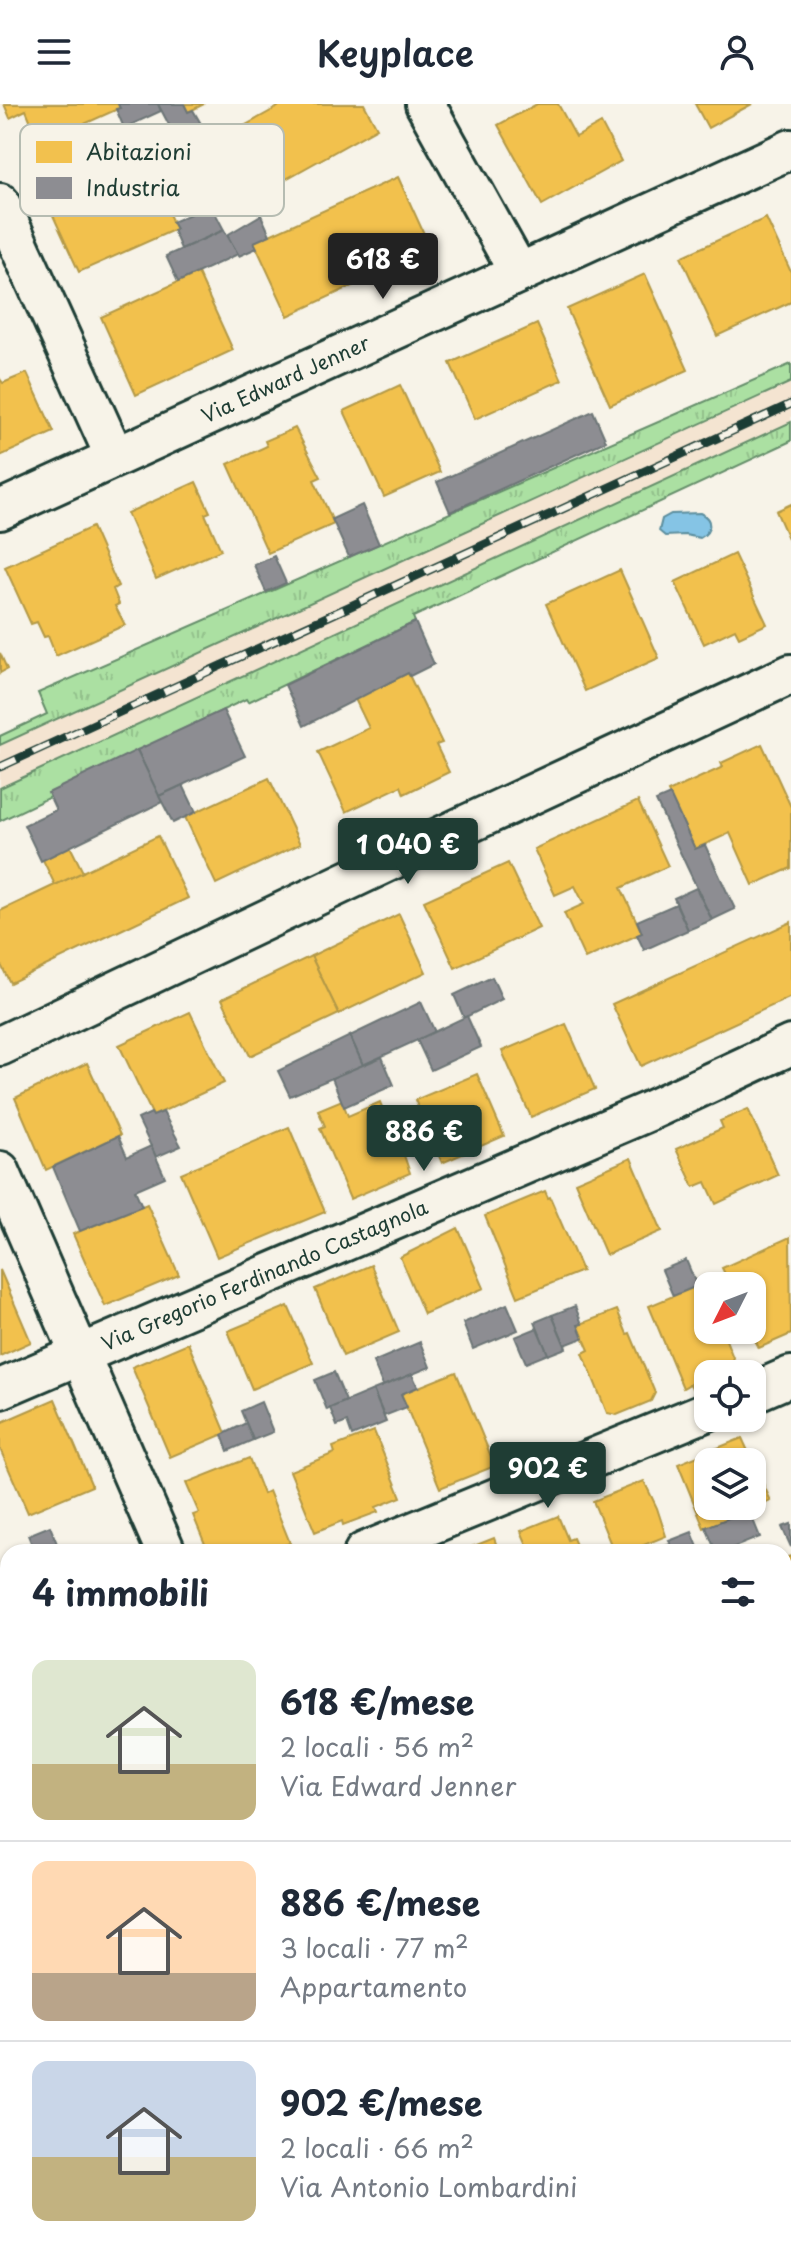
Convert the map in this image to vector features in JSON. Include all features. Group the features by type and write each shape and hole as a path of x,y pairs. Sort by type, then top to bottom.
{"street":[{"path":"425,104 519,273"},
{"name":"Via Edward Jenner","path":"0,510 791,149"},
{"path":"0,203 115,457"},
{"path":"0,1046 791,674"},
{"name":"Via Gregorio Ferdinando Castagnola","path":"0,1389 649,1111 791,1045"},
{"path":"0,1171 163,1544"},
{"path":"766,1387 791,1376"},
{"path":"384,1544 694,1417"}],"shaded area":[{"path":"791,382 791,422 0,788 0,745"}],"green space":[{"path":"791,364 791,382 0,745 0,736 47,714 38,693"},
{"path":"791,422 791,441 413,617 415,622 49,793 50,797 0,821 0,788"}],"water":[{"path":"700,513 707,518 709,525 700,538 665,536 659,531 662,519 671,514"}],"building: Abitazioni":[{"path":"4,104 118,104 120,108 84,124 32,124 26,110 10,118"},
{"path":"184,104 204,104 188,112"},
{"path":"276,104 364,104 377,128 284,180 284,124 248,124 278,107"},
{"path":"537,104 558,104 576,137 601,123 621,161 542,205 498,125"},
{"path":"695,104 752,104 708,128"},
{"path":"398,177 431,249 288,316 254,242"},
{"path":"53,216 170,216 176,229 79,272"},
{"path":"766,218 791,272 791,302 717,336 681,257"},
{"path":"198,273 233,350 136,395 101,317"},
{"path":"645,274 688,370 610,405 567,309"},
{"path":"537,324 562,380 475,419 450,363"},
{"path":"27,373 54,432 0,456 0,379 3,383"},
{"path":"400,385 440,472 384,497 344,411"},
{"path":"295,428 321,477 314,480 334,524 268,553 228,464 267,446 265,441"},
{"path":"196,482 210,512 205,514 221,550 156,579 127,513"},
{"path":"791,504 791,545 776,511"},
{"path":"92,527 118,586 113,589 119,604 115,606 125,625 56,656 48,636 44,637 37,622 31,624 5,567"},
{"path":"734,554 767,624 739,637 735,629 704,644 675,582"},
{"path":"620,570 659,658 585,691 546,604"},
{"path":"0,653 7,669 0,673"},
{"path":"408,673 442,743 436,745 449,772 404,794 401,786 346,812 318,752 369,728 355,699"},
{"path":"762,744 791,807 791,868 753,885 730,833 695,849 668,792 723,767 721,763"},
{"path":"269,778 300,844 216,884 185,817"},
{"path":"638,801 668,866 621,888 642,933 585,959 564,913 584,904 575,886 555,895 534,849"},
{"path":"158,836 188,898 10,983 0,963 0,911"},
{"path":"70,846 83,872 55,885 43,860"},
{"path":"508,863 539,928 455,968 424,901"},
{"path":"399,914 426,972 339,1014 311,956"},
{"path":"791,922 791,997 641,1066 612,1004"},
{"path":"311,956 339,1014 250,1056 222,999"},
{"path":"190,1012 224,1083 153,1116 119,1045"},
{"path":"566,1024 595,1089 531,1117 502,1051"},
{"path":"87,1063 120,1135 46,1170 15,1098"},
{"path":"477,1074 504,1136 442,1163 415,1100"},
{"path":"342,1100 348,1116 380,1102 389,1125 393,1123 410,1173 350,1199 320,1128 325,1126 318,1110"},
{"path":"748,1109 778,1175 716,1204 706,1182 694,1187 676,1149 723,1128 720,1121"},
{"path":"289,1127 325,1212 217,1257 181,1173"},
{"path":"631,1158 662,1231 606,1255 575,1182"},
{"path":"545,1191 582,1271 518,1297 485,1216"},
{"path":"147,1204 179,1275 105,1306 73,1234"},
{"path":"458,1228 484,1288 424,1314 400,1257"},
{"path":"790,1237 791,1334 759,1348 757,1344 766,1344 766,1272 724,1272 722,1268"},
{"path":"371,1265 399,1332 343,1356 315,1289"},
{"path":"0,1270 31,1342 0,1356"},
{"path":"694,1287 694,1344 728,1344 734,1360 694,1360 694,1387 690,1384 683,1388 649,1306"},
{"path":"288,1306 313,1363 252,1389 228,1331"},
{"path":"617,1310 655,1393 651,1401 617,1415 607,1413 583,1353 589,1350 578,1325"},
{"path":"188,1343 226,1433 170,1457 132,1367"},
{"path":"456,1372 495,1466 440,1488 401,1394"},
{"path":"55,1399 92,1486 28,1513 0,1449 0,1423"},
{"path":"374,1431 401,1497 376,1507 378,1512 315,1532 290,1471 335,1453 333,1447"},
{"path":"742,1438 747,1448 717,1448"},
{"path":"249,1458 263,1494 269,1491 290,1543 205,1544 193,1515 199,1513 186,1483"},
{"path":"694,1458 694,1503 678,1464"},
{"path":"644,1481 666,1536 646,1544 611,1544 593,1501"},
{"path":"558,1516 568,1540 573,1538 576,1544 527,1544 521,1531"},
{"path":"701,1520 724,1520 704,1528"},
{"path":"494,1538 496,1544 479,1544"}],"building: Industria":[{"path":"118,104 158,104 161,111 133,124 122,124 116,109 120,108"},
{"path":"158,104 184,104 188,112 193,110 201,124 169,124"},
{"path":"186,216 217,216 224,230 181,249 172,222"},
{"path":"261,216 270,235 254,242 257,248 239,256 227,235"},
{"path":"224,230 238,254 178,282 166,256"},
{"path":"593,411 606,441 450,512 437,482"},
{"path":"362,505 379,544 349,557 332,519"},
{"path":"274,556 286,583 266,592 254,565"},
{"path":"415,622 434,664 410,676 408,673 304,726 285,685"},
{"path":"223,710 245,756 159,796 137,750"},
{"path":"137,750 162,802 41,861 24,825 56,810 48,793"},
{"path":"183,785 196,812 173,823 159,796"},
{"path":"670,795 695,849 705,845 735,909 712,920 656,801"},
{"path":"696,888 712,920 688,930 674,898"},
{"path":"676,904 688,930 644,950 637,935 642,933 637,921"},
{"path":"492,977 502,999 464,1018 454,995"},
{"path":"421,1002 435,1032 363,1065 350,1036"},
{"path":"467,1016 481,1047 431,1070 417,1040"},
{"path":"350,1036 363,1065 290,1096 278,1071"},
{"path":"382,1057 394,1085 344,1107 332,1078"},
{"path":"163,1112 181,1146 156,1157 138,1119"},
{"path":"118,1136 127,1157 151,1146 165,1177 135,1190 142,1206 80,1231 53,1167"},
{"path":"686,1260 694,1287 673,1296 662,1270"},
{"path":"507,1304 518,1330 473,1349 463,1323"},
{"path":"575,1306 582,1324 578,1325 583,1338 565,1345 552,1315"},
{"path":"552,1315 566,1348 548,1355 535,1322"},
{"path":"537,1328 548,1354 526,1363 515,1337"},
{"path":"420,1342 430,1367 383,1386 373,1362"},
{"path":"334,1372 346,1401 327,1410 315,1380"},
{"path":"412,1374 418,1387 401,1394 407,1407 384,1416 373,1390"},
{"path":"373,1390 386,1422 352,1436 347,1422 337,1426 330,1408"},
{"path":"261,1402 273,1432 253,1440 241,1411"},
{"path":"246,1423 253,1440 228,1451 222,1435"},
{"path":"724,1520 753,1520 760,1537 742,1544 713,1544 706,1527"},
{"path":"791,1524 791,1544 790,1544 782,1527"},
{"path":"50,1526 57,1544 32,1544 28,1535"},
{"path":"692,1532 697,1544 671,1544 669,1541"}],"railway":[{"path":"0,767 791,404"}]}
